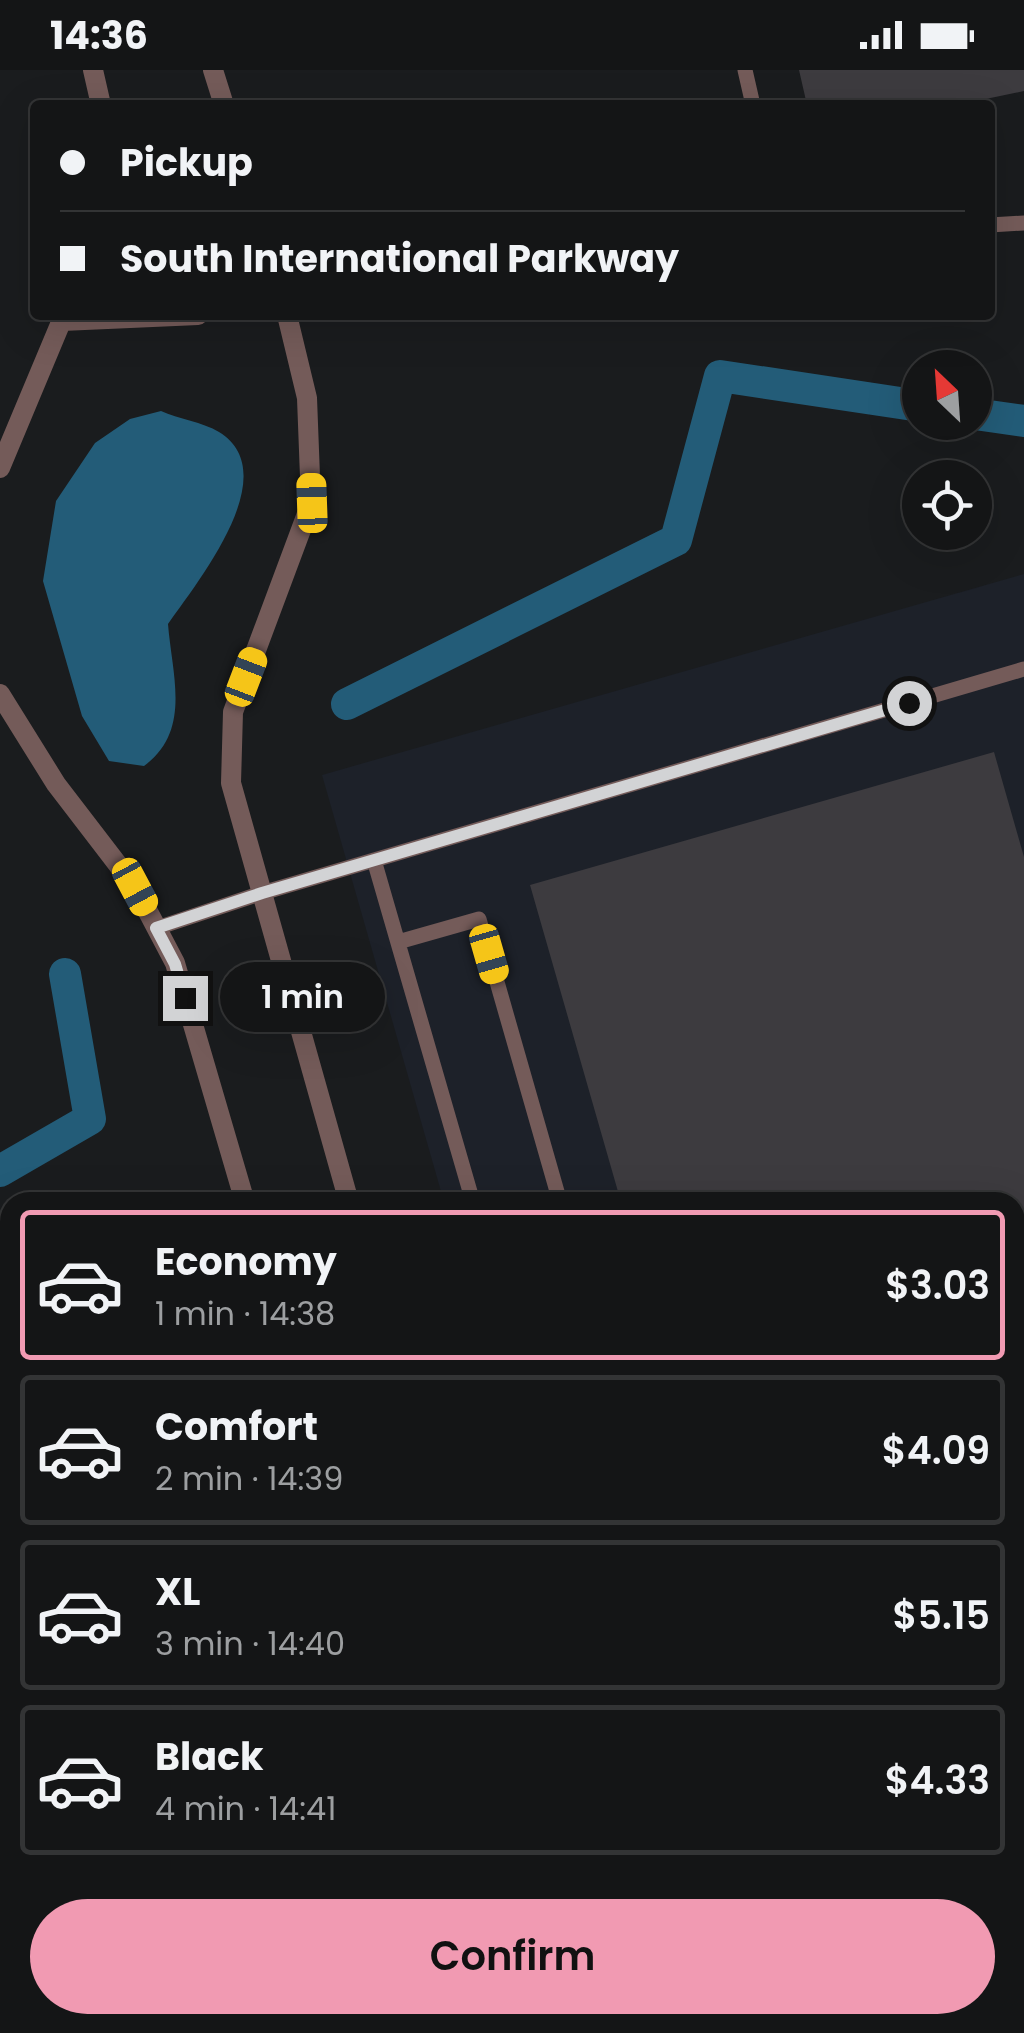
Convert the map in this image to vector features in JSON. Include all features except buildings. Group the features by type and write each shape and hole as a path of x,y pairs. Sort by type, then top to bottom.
{"street":[{"path":"93,70 101,100"},
{"path":"213,70 222,100"},
{"path":"0,468 62,320"},
{"path":"288,320 308,398 312,503 233,712 231,783 347,1192"},
{"path":"0,694 56,784 135,887 175,964 242,1192"}],"lane":[{"path":"745,70 751,100"},
{"path":"995,225 1024,223"},
{"path":"156,928 262,893 1024,669"},
{"path":"374,860 470,1192"},
{"path":"398,942 479,918 557,1192"}],"shaded area":[{"path":"1024,574 1024,1192 441,1192 322,775"}],"water":[{"path":"161,411 219,432 237,450 244,473 230,527 168,624 175,682 174,719 159,752 144,766 109,761 82,716 43,581 56,501 95,443 130,419"}],"waterway":[{"path":"347,704 676,540 720,376 902,403"},
{"path":"992,416 1024,421"},
{"path":"0,1171 90,1119 65,974"}],"route":[{"path":"185,998 175,964 156,928 262,893 909,703"}]}
